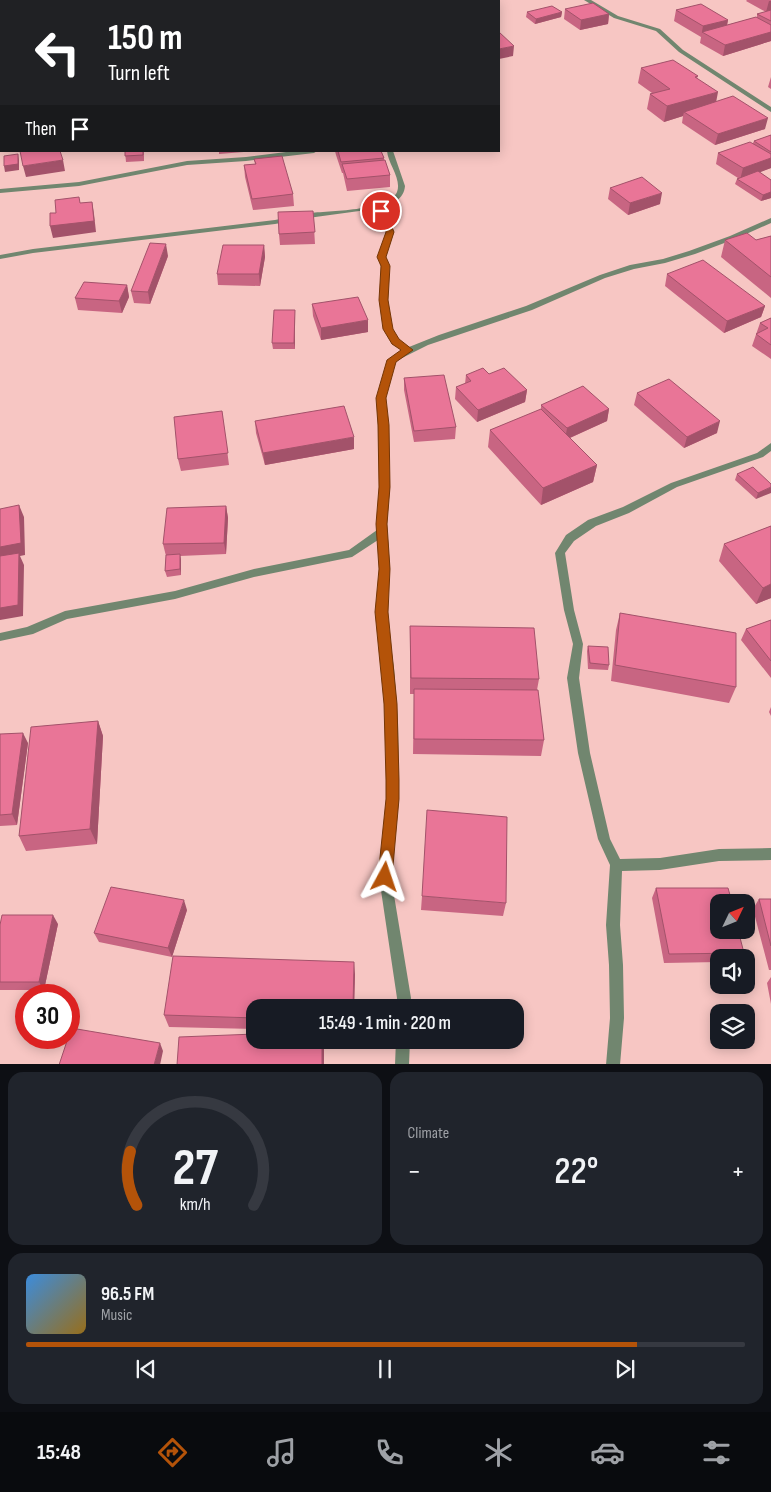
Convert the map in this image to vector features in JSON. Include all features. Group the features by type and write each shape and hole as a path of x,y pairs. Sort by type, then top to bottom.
{"street":[{"path":"587,0 616,17 658,30 680,51 771,110"},
{"path":"194,163 200,152"},
{"path":"0,191 79,184 149,169 194,163 246,160 306,152"},
{"path":"0,257 33,251 275,222 376,207 396,199 402,191 402,181 390,159 390,152"},
{"path":"376,207 381,211 390,232 382,257 385,266 384,300 388,329 395,342 408,350"},
{"path":"404,999 385,877 392,780 390,704 382,612 385,569 382,532 384,425 381,398 392,360 408,350 467,326 530,307 575,286 628,267 664,261 752,230 771,220"},
{"path":"613,1064 617,1018 613,925 616,865 604,839 584,753 573,678 578,644 569,610 560,553 570,538 592,523 626,510 674,485 760,455 771,446"},
{"path":"0,637 30,631 66,615 174,595 254,573 352,553 382,532"},
{"path":"616,865 660,864 719,855 771,854"},
{"path":"402,1064 403,1049"}],"building":[{"path":"593,3 609,14 581,20 565,9"},
{"path":"701,4 728,20 703,26 676,10"},
{"path":"552,6 562,12 536,19 527,12"},
{"path":"771,10 771,21 757,14"},
{"path":"756,17 771,25 771,32 725,45 702,32"},
{"path":"500,33 514,46 500,49"},
{"path":"673,60 718,92 667,106 650,94 670,89 641,68"},
{"path":"733,96 768,118 718,134 684,112"},
{"path":"771,135 771,152 754,141"},
{"path":"750,142 771,154 771,158 743,168 718,153"},
{"path":"20,152 60,152 63,160 23,166"},
{"path":"125,152 143,152 143,155 125,156"},
{"path":"338,152 381,152 384,158 341,162"},
{"path":"18,154 18,164 4,166 4,156"},
{"path":"282,156 293,194 252,199 244,165 256,164 254,159"},
{"path":"385,160 390,175 347,179 342,164"},
{"path":"758,171 771,180 771,192 763,195 737,179"},
{"path":"642,177 662,193 630,203 610,188"},
{"path":"79,197 80,203 92,202 94,221 50,226 50,213 56,213 55,200"},
{"path":"313,211 315,232 279,234 278,212"},
{"path":"747,233 756,240 771,236 771,277 725,240"},
{"path":"150,243 166,244 148,292 131,291"},
{"path":"223,245 264,245 259,274 217,274"},
{"path":"703,260 765,306 727,321 667,274"},
{"path":"84,282 127,285 119,301 75,298"},
{"path":"358,297 368,320 321,328 312,304"},
{"path":"274,310 295,310 294,343 272,343"},
{"path":"771,318 771,345 756,334 768,328 760,323"},
{"path":"483,368 489,374 504,368 527,390 478,410 456,387 471,381 466,375"},
{"path":"444,375 456,427 414,431 404,378"},
{"path":"669,379 720,421 687,437 637,393"},
{"path":"583,386 609,409 567,428 541,405"},
{"path":"344,406 354,437 263,453 255,421"},
{"path":"541,409 597,465 543,488 490,430"},
{"path":"222,411 228,453 178,459 174,417"},
{"path":"753,467 771,484 771,487 758,493 737,474"},
{"path":"19,505 21,543 0,547 0,509"},
{"path":"226,506 224,543 163,544 167,508"},
{"path":"771,526 771,584 763,588 724,544"},
{"path":"19,553 18,605 0,608 0,556"},
{"path":"180,554 180,569 165,571 166,555"},
{"path":"620,613 736,633 736,687 615,665"},
{"path":"771,620 771,661 746,629"},
{"path":"410,626 534,628 539,679 411,678"},
{"path":"588,646 608,647 609,665 590,663"},
{"path":"414,689 538,690 544,740 414,739"},
{"path":"98,721 90,829 19,836 31,727"},
{"path":"23,733 12,814 0,815 0,734"},
{"path":"427,810 507,817 506,903 422,896"},
{"path":"111,887 184,900 168,948 94,933"},
{"path":"656,888 728,888 730,894 710,894 710,939 740,939 743,949 710,949 710,953 669,954"},
{"path":"759,899 771,899 771,946"},
{"path":"2,915 53,915 39,982 0,982 0,925"},
{"path":"173,956 354,962 353,999 246,999 246,1018 164,1015"},
{"path":"80,1030 160,1043 154,1064 59,1064 64,1049 80,1049"},
{"path":"246,1034 246,1049 322,1049 322,1064 177,1064 179,1037"}],"route":[{"path":"381,211 390,232 382,257 385,266 384,300 388,329 395,342 408,350 392,360 381,398 384,425 382,524 385,569 382,612 392,722 392,799 385,877"}]}
